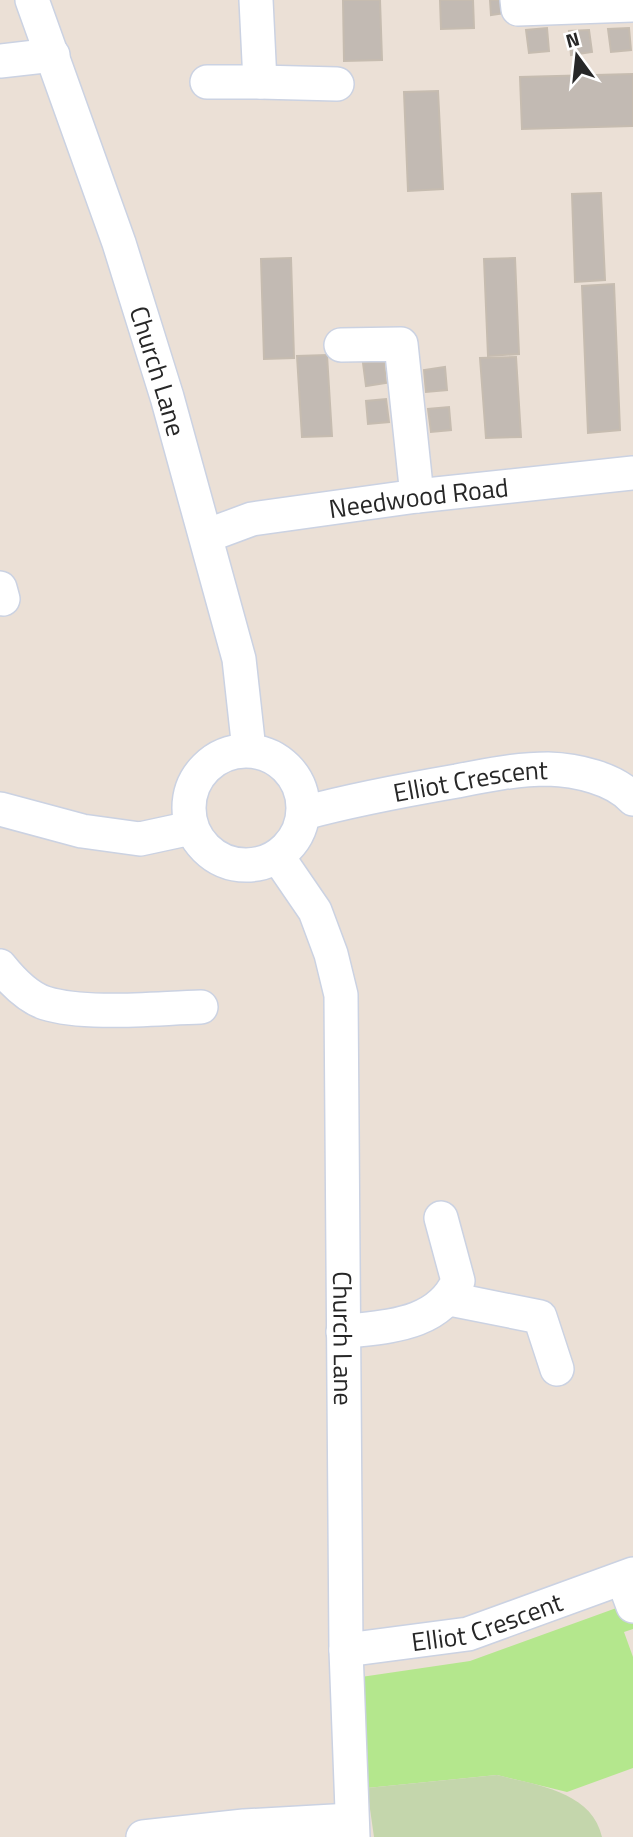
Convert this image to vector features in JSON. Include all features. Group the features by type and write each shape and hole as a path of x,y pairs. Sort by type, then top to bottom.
{"street":[{"name":"Church Lane","path":"33,0 119,243 206,536 239,659 249,750"},
{"path":"256,0 260,82"},
{"path":"517,0 518,9 633,5"},
{"path":"0,61 53,55"},
{"path":"207,82 337,84"},
{"path":"341,345 401,344 417,495"},
{"name":"Needwood Road","path":"206,536 252,519 417,495 633,473"},
{"path":"249,750 274,757 296,779 304,813 296,838 278,857 248,866 211,855 191,828 188,802 197,776 220,756 249,750"},
{"name":"Elliot Crescent","path":"304,813 361,797 513,771 550,769 595,776 624,789 633,799"},
{"path":"0,809 82,831 140,839 191,828"},
{"name":"Church Lane","path":"278,857 315,911 331,954 341,995 346,1650 352,1828"},
{"path":"0,967 18,986 44,1003 76,1008 201,1007"},
{"path":"343,1332 391,1325 432,1313 450,1299 458,1281 440,1218"},
{"path":"450,1299 540,1317 557,1369"},
{"name":"Elliot Crescent","path":"346,1650 468,1634 630,1586"},
{"path":"143,1837 244,1826 352,1828"}],"green space":[{"path":"633,1602 633,1629 624,1632 633,1657 633,1768 567,1792 497,1775 367,1788 361,1677 470,1661"},
{"path":"497,1775 560,1792 574,1800 587,1809 602,1837 374,1837 367,1788"}],"building":[{"path":"343,0 380,0 382,60 344,61"},
{"path":"440,0 473,0 474,28 441,29"},
{"path":"490,0 510,0 512,12 491,15"},
{"path":"547,28 549,51 529,53 526,30"},
{"path":"629,28 631,50 611,52 608,29"},
{"path":"589,30 592,52 571,55 569,31"},
{"path":"633,74 633,126 522,129 520,77"},
{"path":"438,91 443,189 408,191 404,92"},
{"path":"601,193 605,280 575,282 572,194"},
{"path":"291,258 294,358 264,359 261,259"},
{"path":"515,258 519,354 488,356 484,259"},
{"path":"614,284 620,430 588,433 582,286"},
{"path":"327,355 332,436 302,437 297,356"},
{"path":"516,357 521,437 486,438 480,358"},
{"path":"384,361 386,383 366,386 363,363"},
{"path":"445,367 447,390 426,392 424,370"},
{"path":"386,399 389,422 368,424 366,401"},
{"path":"449,407 451,430 431,432 428,409"}]}
